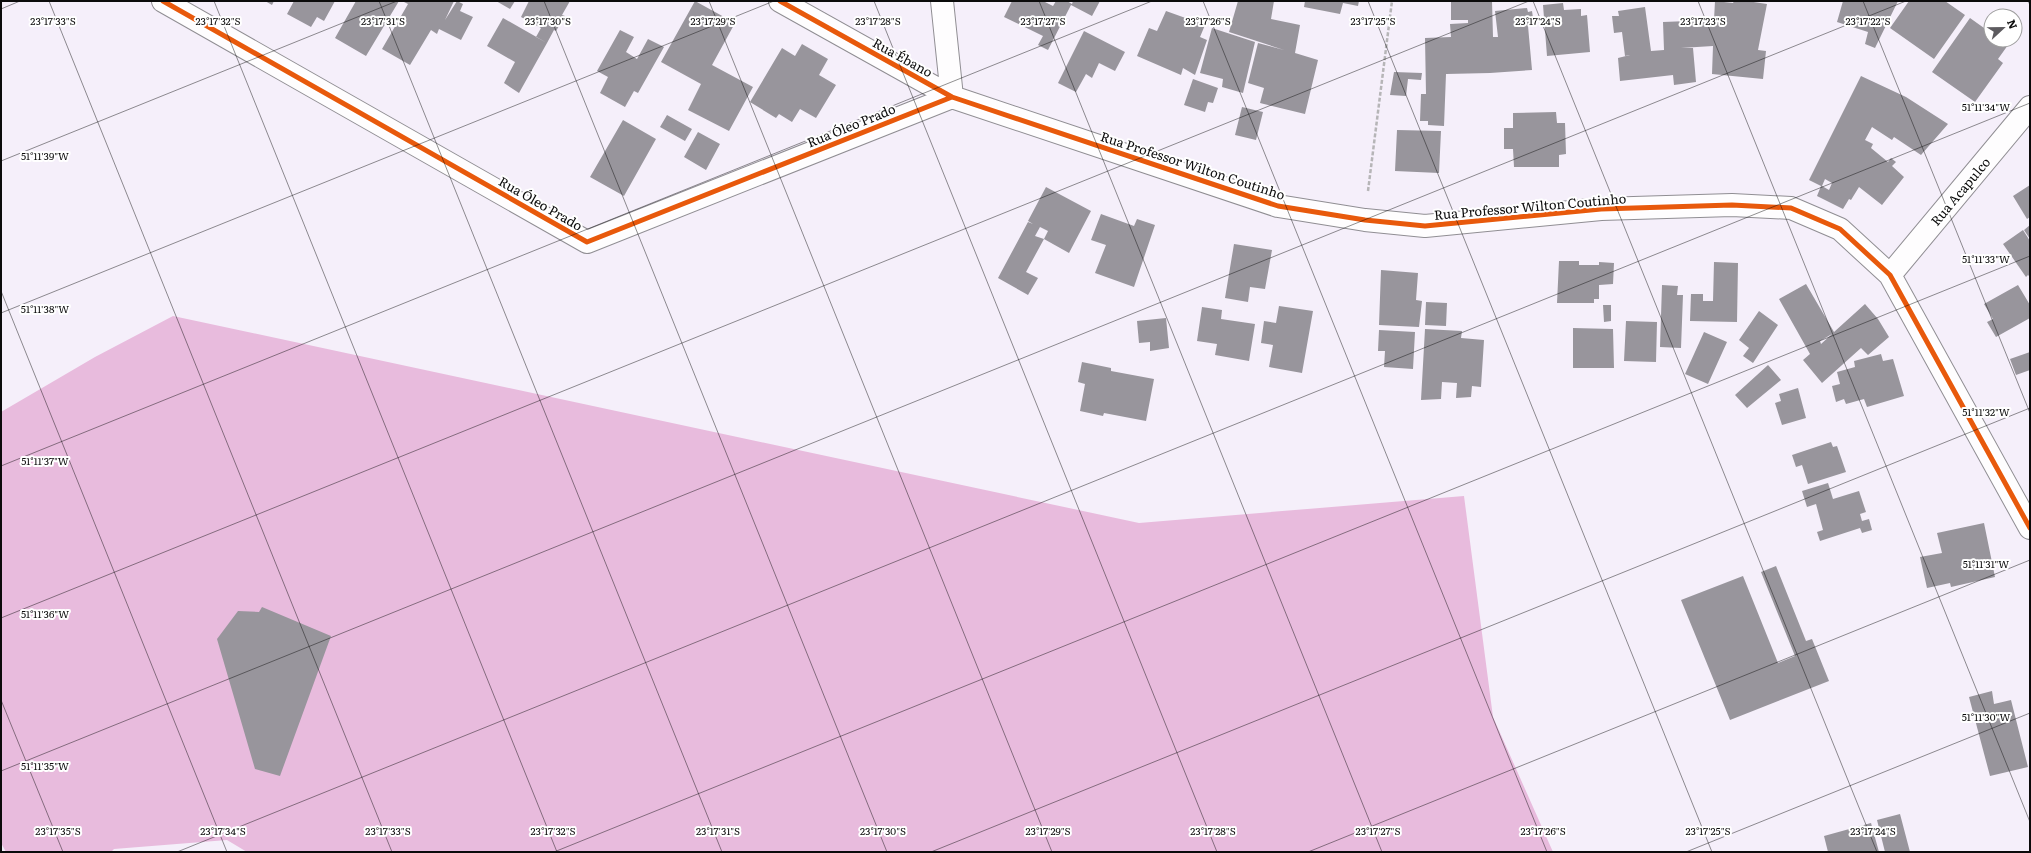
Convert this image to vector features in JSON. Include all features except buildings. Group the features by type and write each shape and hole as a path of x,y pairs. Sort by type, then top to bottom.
{"street":[{"name":"Rua Óleo Prado","path":"163,1 587,242 952,97"},
{"name":"Rua Ébano","path":"780,1 952,97"},
{"path":"942,1 952,97"},
{"name":"Rua Professor Wilton Coutinho","path":"952,97 1278,206 1365,220 1425,226 1601,209 1732,205 1791,208 1840,229 1890,275 2030,528"},
{"name":"Rua Acapulco","path":"1890,275 2030,107"}],"path":[{"path":"1365,220 1392,1"}],"shaded area":[{"path":"173,316 1139,523 1464,496 1493,717 1553,852 247,852 227,840 114,849 111,852 6,852 1,843 1,412 95,357"}],"cycle path":[{"path":"163,1 587,242 952,97"},
{"path":"780,1 952,97 1278,206 1365,220 1425,226 1601,209 1732,205 1791,208 1840,229 1890,275 2030,528"}]}
